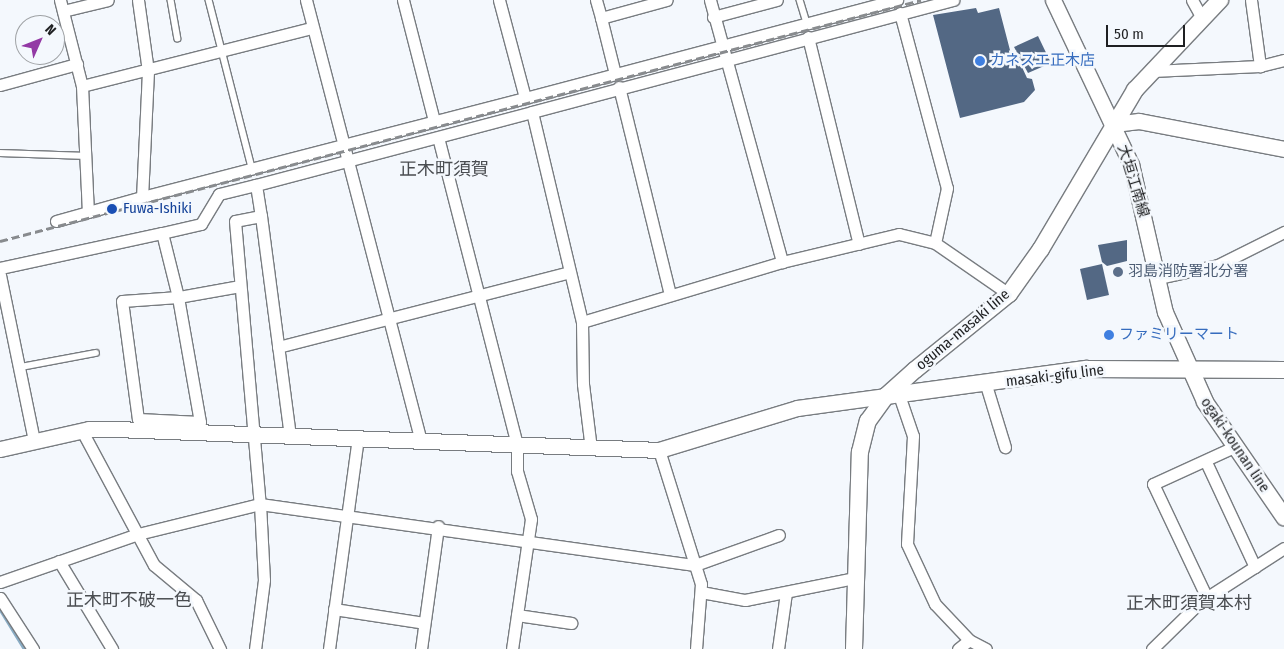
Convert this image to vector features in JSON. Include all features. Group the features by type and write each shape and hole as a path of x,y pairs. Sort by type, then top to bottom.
{"main road":[{"name":"oguma-masaki line","path":"854,649 854,578 860,452 868,422 892,396 1009,294 1042,249 1114,124 1151,71 1220,0"},
{"name":"masaki-gifu line","path":"892,396 1086,370 1284,370"},
{"name":"ogaki-kounan line","path":"1191,370 1205,402 1234,447 1284,517"}],"street":[{"path":"88,212 82,86 62,6 108,0"},
{"path":"138,0 148,70 142,197"},
{"path":"306,0 421,442"},
{"path":"403,0 434,121"},
{"path":"499,0 525,98"},
{"path":"596,0 615,74"},
{"path":"600,18 667,0"},
{"path":"710,0 720,46 782,262"},
{"path":"713,17 777,0"},
{"path":"56,221 344,142 525,98 897,0"},
{"path":"0,268 201,224 219,194 256,185 347,157 532,112 724,58 953,0"},
{"name":"大垣江南線","path":"1053,0 1114,124 1131,164 1158,278 1164,312 1191,370"},
{"path":"1192,0 1202,18"},
{"path":"1251,0 1260,66"},
{"path":"900,13 947,188 935,242"},
{"path":"82,86 312,28"},
{"path":"808,37 860,244"},
{"path":"1151,71 1260,66 1284,60"},
{"path":"0,85 77,64"},
{"path":"619,87 670,296"},
{"path":"532,112 582,322 591,449"},
{"path":"1114,124 1139,121 1284,149"},
{"path":"439,141 517,446 517,471 531,519 512,649"},
{"path":"256,185 290,436"},
{"path":"255,649 264,580 255,435 235,221 261,216"},
{"path":"162,232 178,297 200,422 138,419 122,301 178,297 240,286"},
{"path":"1158,278 1218,265 1284,232"},
{"path":"582,322 782,262 899,234 935,242 1009,294"},
{"path":"278,347 388,317 570,272"},
{"path":"0,275 2,298 21,367 34,440"},
{"path":"986,384 1005,447"},
{"path":"0,449 34,440 82,431 358,437 421,442 659,450 797,408 892,396 913,436 907,544 935,604 970,640 986,649"},
{"path":"82,431 154,565 196,600 220,649"},
{"path":"329,649 358,437"},
{"path":"1207,598 1153,484 1206,462 1234,447"},
{"path":"659,450 695,565 701,592 696,649"},
{"path":"1206,462 1254,567"},
{"path":"0,582 138,534 260,504 438,526 695,565 778,535"},
{"path":"421,649 438,526"},
{"path":"1152,649 1207,598 1284,548"},
{"path":"59,561 109,648"},
{"path":"701,592 745,600 854,578"},
{"path":"778,649 786,592"},
{"path":"0,598 33,649"},
{"path":"334,609 424,623"},
{"path":"518,615 571,623"},
{"path":"958,649 970,640"}],"lane":[{"path":"171,0 178,38"},
{"path":"209,0 252,167"},
{"path":"800,0 807,23"},
{"path":"0,153 85,156"},
{"path":"21,367 96,353"}],"building":[{"path":"976,8 978,13 999,8 1011,54 1016,54 1027,78 1032,79 1035,90 1024,102 960,118 933,15"},
{"path":"1038,36 1051,63 1028,73 1014,47"},
{"path":"1127,240 1127,261 1107,266 1102,262 1098,245"},
{"path":"1102,264 1109,295 1087,300 1080,269"}],"waterway":[{"path":"0,610 24,649"}],"railway":[{"path":"0,241 921,0"}],"place":[{"name":"カネスエ正木店","path":"980,61"},
{"name":"Fuwa-Ishiki","path":"112,209"},
{"name":"羽島消防署北分署","path":"1118,272"},
{"name":"ファミリーマート","path":"1109,335"}],"district":[{"name":"正木町須賀","path":"444,169"},
{"name":"正木町不破一色","path":"129,600"},
{"name":"正木町須賀本村","path":"1189,603"}]}
